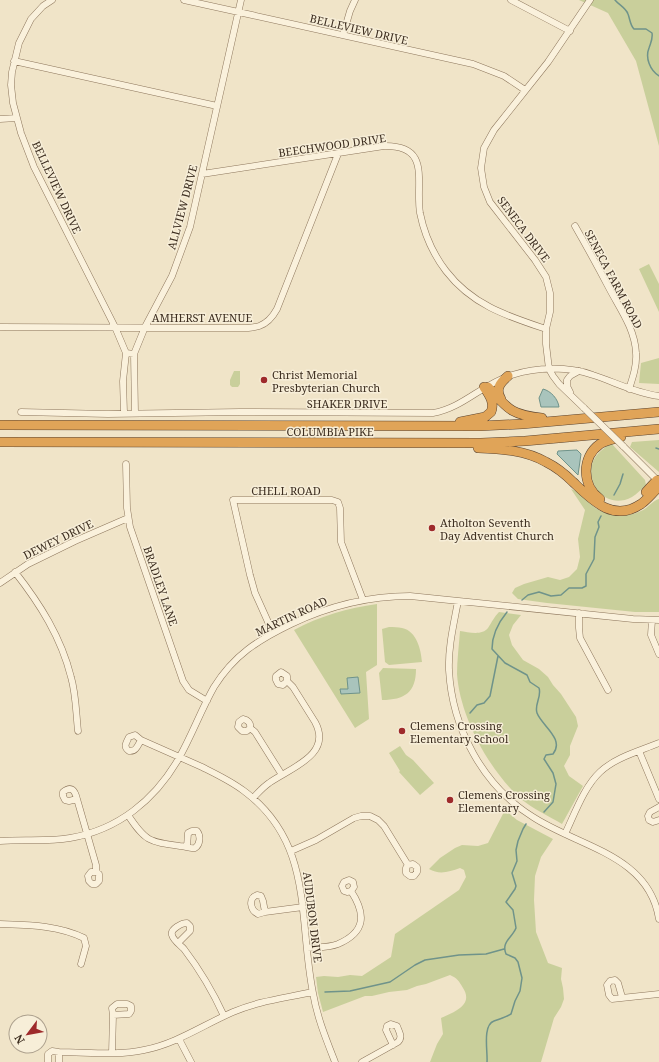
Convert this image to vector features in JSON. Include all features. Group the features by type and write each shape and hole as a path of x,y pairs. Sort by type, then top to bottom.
{"highway":[{"path":"504,404 499,395 498,388 508,376"},
{"path":"486,386 504,404 516,413 525,416 569,420"},
{"path":"424,427 480,419 488,415 491,412 492,405 486,386"},
{"name":"COLUMBIA PIKE","path":"0,425 478,426 659,412"},
{"path":"658,483 638,499 629,504 615,505 604,502 595,496 589,486 586,470 588,458 601,444 610,440 659,430"},
{"name":"COLUMBIA PIKE","path":"0,442 481,443 525,441 659,430"},
{"path":"400,443 509,450 531,455 547,462 564,474 596,504 613,510 625,510 636,507 641,504 658,483"}],"street":[{"name":"BELLEVIEW DRIVE","path":"52,0 36,13 27,25 19,43 14,61 11,86 17,118 34,167 115,327 126,354"},
{"name":"BELLEVIEW DRIVE","path":"184,0 484,68 504,76 525,90"},
{"name":"ALLVIEW DRIVE","path":"135,413 134,354 145,327 172,276 190,227 241,0"},
{"path":"343,35 355,0"},
{"path":"510,0 570,31"},
{"name":"SENECA DRIVE","path":"590,0 570,31 494,130 488,140 482,158 482,178 487,195 495,209 536,260 549,285 550,300 546,330 546,344 549,368 553,376 658,483"},
{"path":"14,61 217,106"},
{"path":"0,119 17,118"},
{"name":"BEECHWOOD DRIVE","path":"202,174 389,146 404,148 412,154 419,166 419,201 423,226 433,251 445,270 468,294 487,307 546,330"},
{"name":"AMHERST AVENUE","path":"0,327 248,328 263,325 270,320 277,309 338,154"},
{"name":"SENECA FARM ROAD","path":"575,226 626,318 633,336 636,362 629,389"},
{"path":"124,413 123,381 126,354 134,354"},
{"name":"SHAKER DRIVE","path":"21,412 433,413 454,407 486,386 508,376 549,368 580,371 603,378 640,393 659,396"},
{"path":"572,397 567,386 567,380 570,376 580,371"},
{"name":"BRADLEY LANE","path":"126,464 128,518 183,681 188,690 206,700"},
{"name":"CHELL ROAD","path":"273,633 250,575 234,500 332,500 338,502 340,508 341,542 363,600"},
{"name":"DEWEY DRIVE","path":"0,583 28,564 128,518"},
{"path":"15,572 44,613 60,647 71,676 78,731"},
{"name":"MARTIN ROAD","path":"0,841 22,839 58,840 87,834 106,827 128,815 142,805 155,792 180,757 206,700 220,678 234,661 252,645 273,633 319,612 363,600 387,596 410,596 659,620"},
{"path":"458,601 451,638 449,669 452,696 463,734 483,768 492,782 508,798 533,818 614,858 633,870 646,885 657,903 659,919"},
{"path":"579,613 578,628 580,638 608,690"},
{"path":"652,620 651,636 659,654"},
{"path":"254,798 264,787 311,756 318,746 320,737 318,727 293,687 287,681"},
{"path":"250,728 255,732 282,775"},
{"name":"AUDUBON DRIVE","path":"141,740 225,778 254,798 274,820 291,851 300,883 312,992 322,1031 335,1062"},
{"path":"565,834 584,794 595,777 608,766 659,743"},
{"path":"639,751 659,799"},
{"path":"77,799 96,865 96,872"},
{"path":"659,807 650,812 648,816 649,820 653,822 659,820"},
{"path":"128,815 139,831 148,839 165,844 187,847"},
{"path":"291,851 316,840 354,818 370,816 381,822 408,865"},
{"path":"307,948 338,944 355,932 361,922 361,911 360,906 351,892"},
{"path":"265,912 303,907"},
{"path":"0,924 51,927 77,934 84,938 86,946 81,964"},
{"path":"178,943 200,971 224,1016"},
{"path":"48,1062 50,1052 52,1051 131,1052 144,1050 179,1039 224,1016 253,1005 312,992"},
{"path":"622,997 659,994"},
{"path":"112,1052 113,1015"},
{"path":"179,1039 191,1062"},
{"path":"362,1062 393,1045"},
{"path":"59,1052 59,1062"}],"green space":[{"path":"579,0 659,0 659,146 636,61 608,13"},
{"path":"649,264 659,284 659,312 639,269"},
{"path":"659,358 659,384 639,383 641,363"},
{"path":"234,371 240,371 240,384 238,387 232,387 230,385 230,380"},
{"path":"659,440 659,472 630,447 632,442"},
{"path":"612,444 645,480 646,485 632,497 621,501 611,500 602,495 592,478 591,468 595,458 604,448"},
{"path":"571,489 580,494 598,510 616,515 629,515 635,513 643,510 659,499 659,612 635,612 547,603 518,599 512,593 515,588 524,584 548,577 560,580 569,577 577,569 580,557 578,539 585,510"},
{"path":"377,604 377,665 366,672 369,719 355,728 294,630 334,613"},
{"path":"499,612 521,615 513,625 509,635 512,645 523,660 539,669 548,677 576,717 578,726 570,746 570,755 564,766 569,776 583,786 562,824 526,803 509,787 487,758 470,725 464,708 459,691 457,674 460,631 475,633 482,632 488,628"},
{"path":"389,627 402,628 407,630 415,637 421,652 422,662 389,665 385,662 382,629"},
{"path":"383,668 416,669 414,684 408,693 390,700 382,700 379,673"},
{"path":"400,746 406,755 413,760 434,783 420,795 399,772 400,771 389,753"},
{"path":"505,810 517,820 553,839 541,857 535,876 534,900 536,932 548,963 562,968 561,979 564,999 554,1018 541,1062 430,1062 437,1044 443,1034 441,1018 461,1007 466,999 466,994 460,983 450,975 407,990 365,996 323,1012 316,977 338,977 350,975 362,976 391,957 395,934 459,890 466,877 464,870 460,868 448,872 437,872 429,869 440,858 455,848 462,845 478,846 488,843"}],"water":[{"path":"543,389 554,396 559,407 541,407 539,398"},
{"path":"577,450 581,454 578,475 557,454 558,451"},
{"path":"358,677 360,693 341,694 340,689 348,689 347,678"}],"waterway":[{"path":"615,0 627,12 634,29 646,29 652,33 648,60 653,70 659,76"},
{"path":"614,495 623,474"},
{"path":"522,600 528,595 539,592 551,596 561,595 569,588 582,588 586,586 586,574 594,559 595,537 599,527 598,522 601,516"},
{"path":"507,612 496,629 492,649 505,663 527,675 530,682 539,688 540,694 536,710 555,738 556,743 556,748 553,754 546,755 544,759 553,773 556,784 553,802 544,812"},
{"path":"470,713 477,705 484,703 490,696 498,656"},
{"path":"487,1062 486,1040 488,1028 494,1021 511,1014 520,991 522,978 518,962 515,958 506,954 505,950 506,943 516,928 513,910 506,902 516,886 512,873 517,861 516,850 518,841 526,824"},
{"path":"325,992 350,991 390,982 425,960 459,955 486,954 504,949"}],"place":[{"name":"Christ Memorial Presbyterian Church","path":"264,380"},
{"name":"Atholton Seventh Day Adventist Church","path":"432,528"},
{"name":"Clemens Crossing Elementary School","path":"402,731"},
{"name":"Clemens Crossing Elementary","path":"450,800"}]}
